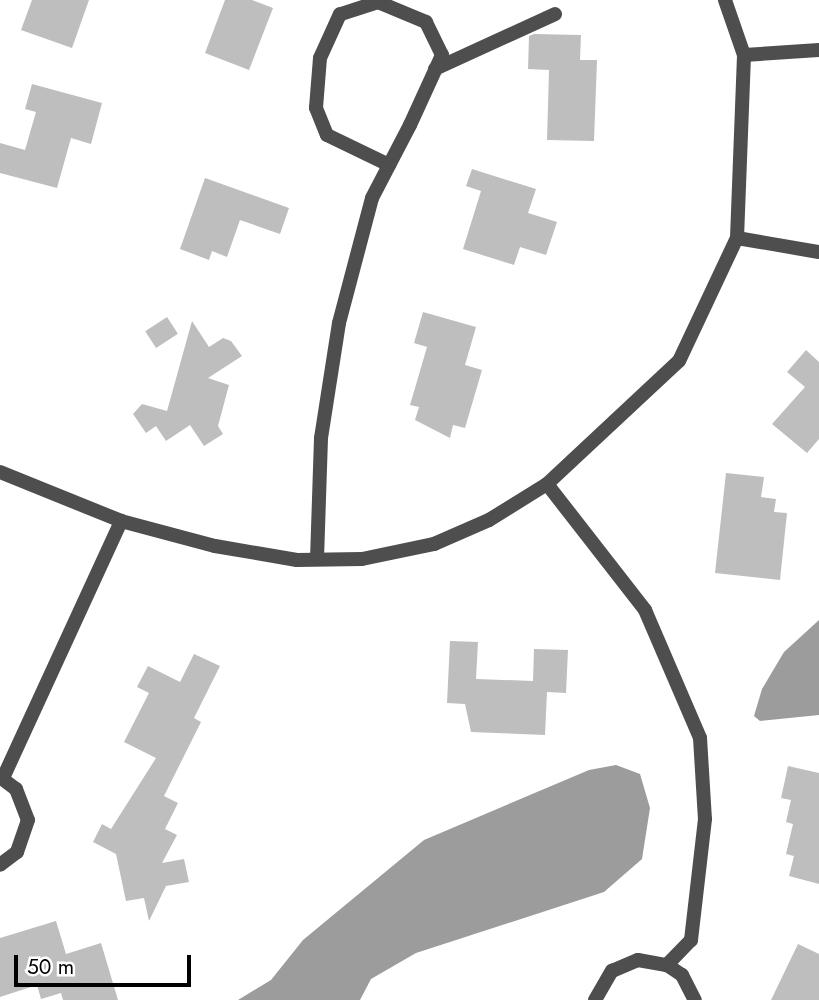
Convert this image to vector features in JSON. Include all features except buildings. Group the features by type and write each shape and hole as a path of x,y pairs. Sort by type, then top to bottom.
{"street":[{"path":"0,472 121,521 215,546 317,559 362,559 434,544 489,520 547,484 679,361 737,238 744,55 726,0"},
{"path":"317,559 321,438 339,323 372,198 389,165 442,55 426,22 378,2 340,14 320,58 316,108 327,135 389,165"},
{"path":"435,69 555,14"},
{"path":"744,55 819,50"},
{"path":"737,238 819,252"},
{"path":"547,484 645,610 700,738 705,819 691,940 667,965"},
{"path":"0,865 17,852 28,820 25,804 2,777 121,521"},
{"path":"594,1000 602,982 624,964 646,960 667,965 682,975 695,1000"}],"shaded area":[{"path":"819,620 819,715 760,721 754,716 762,689 784,652"},
{"path":"616,765 640,774 650,808 642,859 604,892 416,953 371,979 360,1000 238,1000 271,980 303,940 424,840 589,770"}]}
